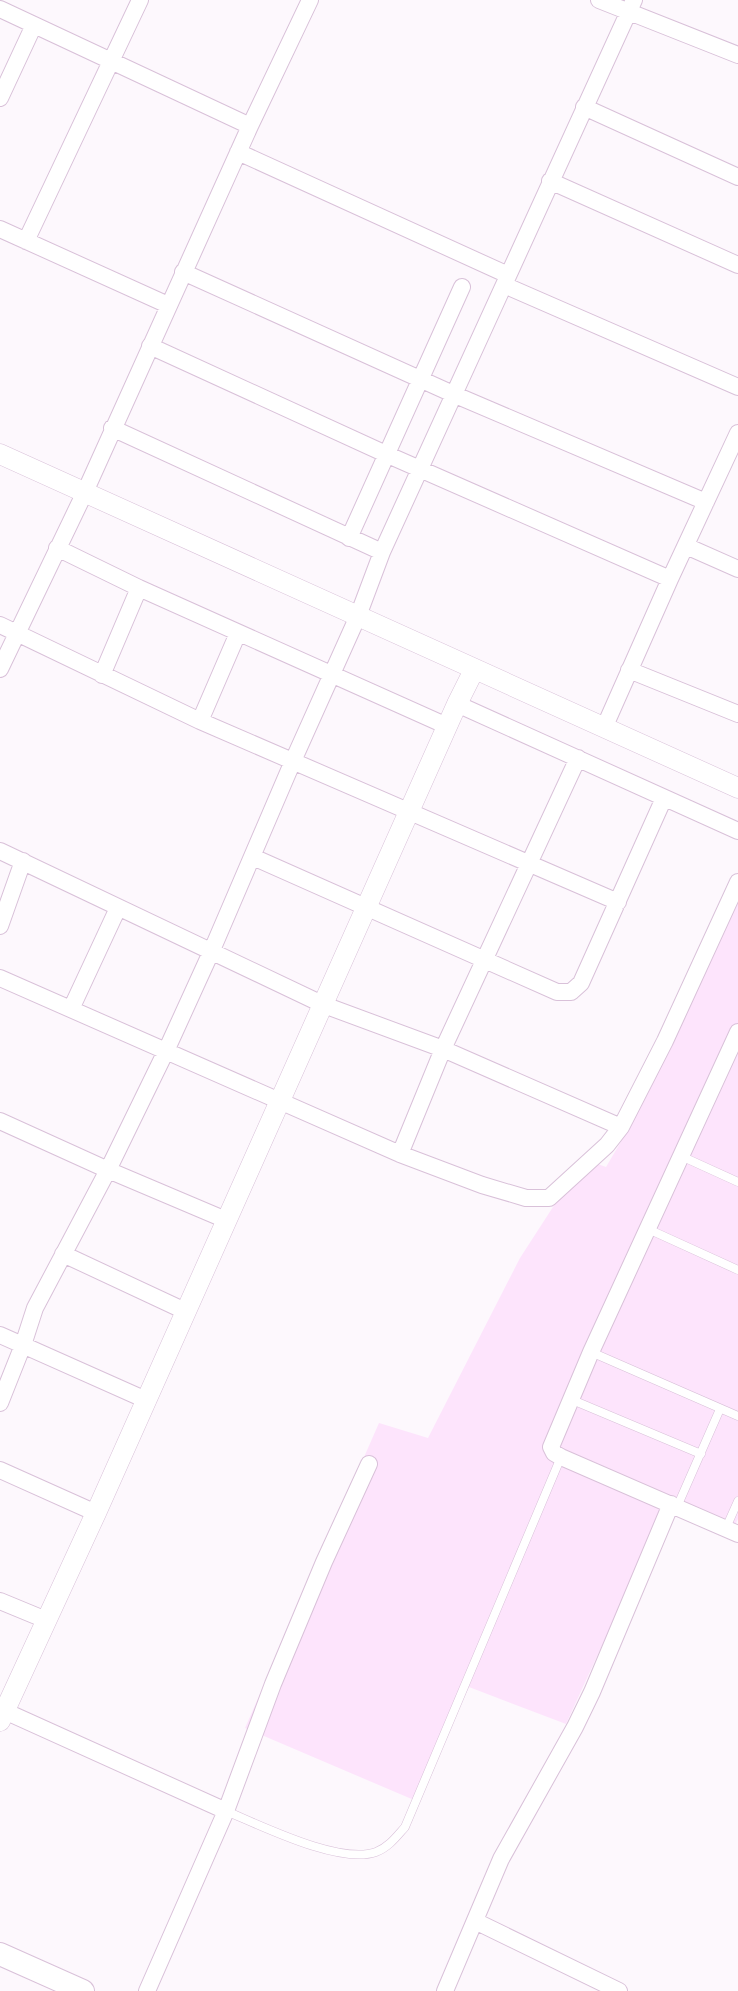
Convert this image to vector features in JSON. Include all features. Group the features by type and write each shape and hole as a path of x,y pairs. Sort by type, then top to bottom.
{"main road":[{"path":"0,1954 83,1991"}],"street":[{"path":"26,241 140,0"},
{"path":"599,0 632,6 738,55"},
{"path":"0,669 85,492 112,428 305,2"},
{"path":"0,1403 23,1345 34,1308 108,1170 166,1052 358,616 382,552 550,181 632,6"},
{"path":"0,9 250,126"},
{"path":"0,98 34,25"},
{"path":"584,107 738,177"},
{"path":"238,152 506,280 738,387"},
{"path":"550,181 738,265"},
{"path":"0,229 168,305"},
{"path":"183,272 454,394 706,502"},
{"path":"349,538 462,287"},
{"path":"150,346 388,455 670,579"},
{"path":"112,428 382,552"},
{"path":"604,728 670,579 738,433"},
{"path":"0,454 738,788"},
{"path":"686,546 738,569"},
{"path":"57,548 139,588 447,726"},
{"path":"102,675 139,588"},
{"path":"0,625 200,721 618,902"},
{"path":"200,721 238,633"},
{"path":"226,1811 2,1713 96,1513 185,1311 324,1005 409,810 474,670"},
{"path":"629,670 738,714"},
{"path":"457,704 738,831"},
{"path":"400,1154 443,1049 578,758"},
{"path":"253,857 557,992 571,992 581,983 664,798"},
{"path":"0,851 118,908 212,950 324,1005 443,1049 621,1127"},
{"path":"0,926 22,861"},
{"path":"0,978 400,1154 482,1185 526,1198 549,1198 607,1145 621,1127 665,1041 738,882"},
{"path":"71,1009 118,908"},
{"path":"732,1531 561,1458 552,1451 551,1444 591,1352 738,1032"},
{"path":"0,1121 108,1170 226,1220"},
{"path":"63,1254 185,1311"},
{"path":"0,1335 146,1400"},
{"path":"147,1991 226,1811 273,1684 324,1562 369,1464"},
{"path":"0,1470 96,1513"},
{"path":"445,1991 501,1859 570,1736 592,1692 674,1506"},
{"path":"0,1601 46,1620"},
{"path":"475,1921 619,1991"}],"lane":[{"path":"681,1156 738,1182"},
{"path":"648,1229 738,1270"},
{"path":"591,1352 738,1416"},
{"path":"570,1399 701,1454"},
{"path":"674,1506 701,1454 720,1409"},
{"path":"226,1811 290,1837 344,1854 362,1855 377,1851 390,1844 405,1827 561,1458"},
{"path":"732,1531 738,1501"}],"shaded area":[{"path":"738,886 738,1519 735,1525 670,1497 566,1724 469,1687 414,1800 245,1728 379,1423 428,1438 520,1258 584,1159 606,1167 629,1128"}]}
